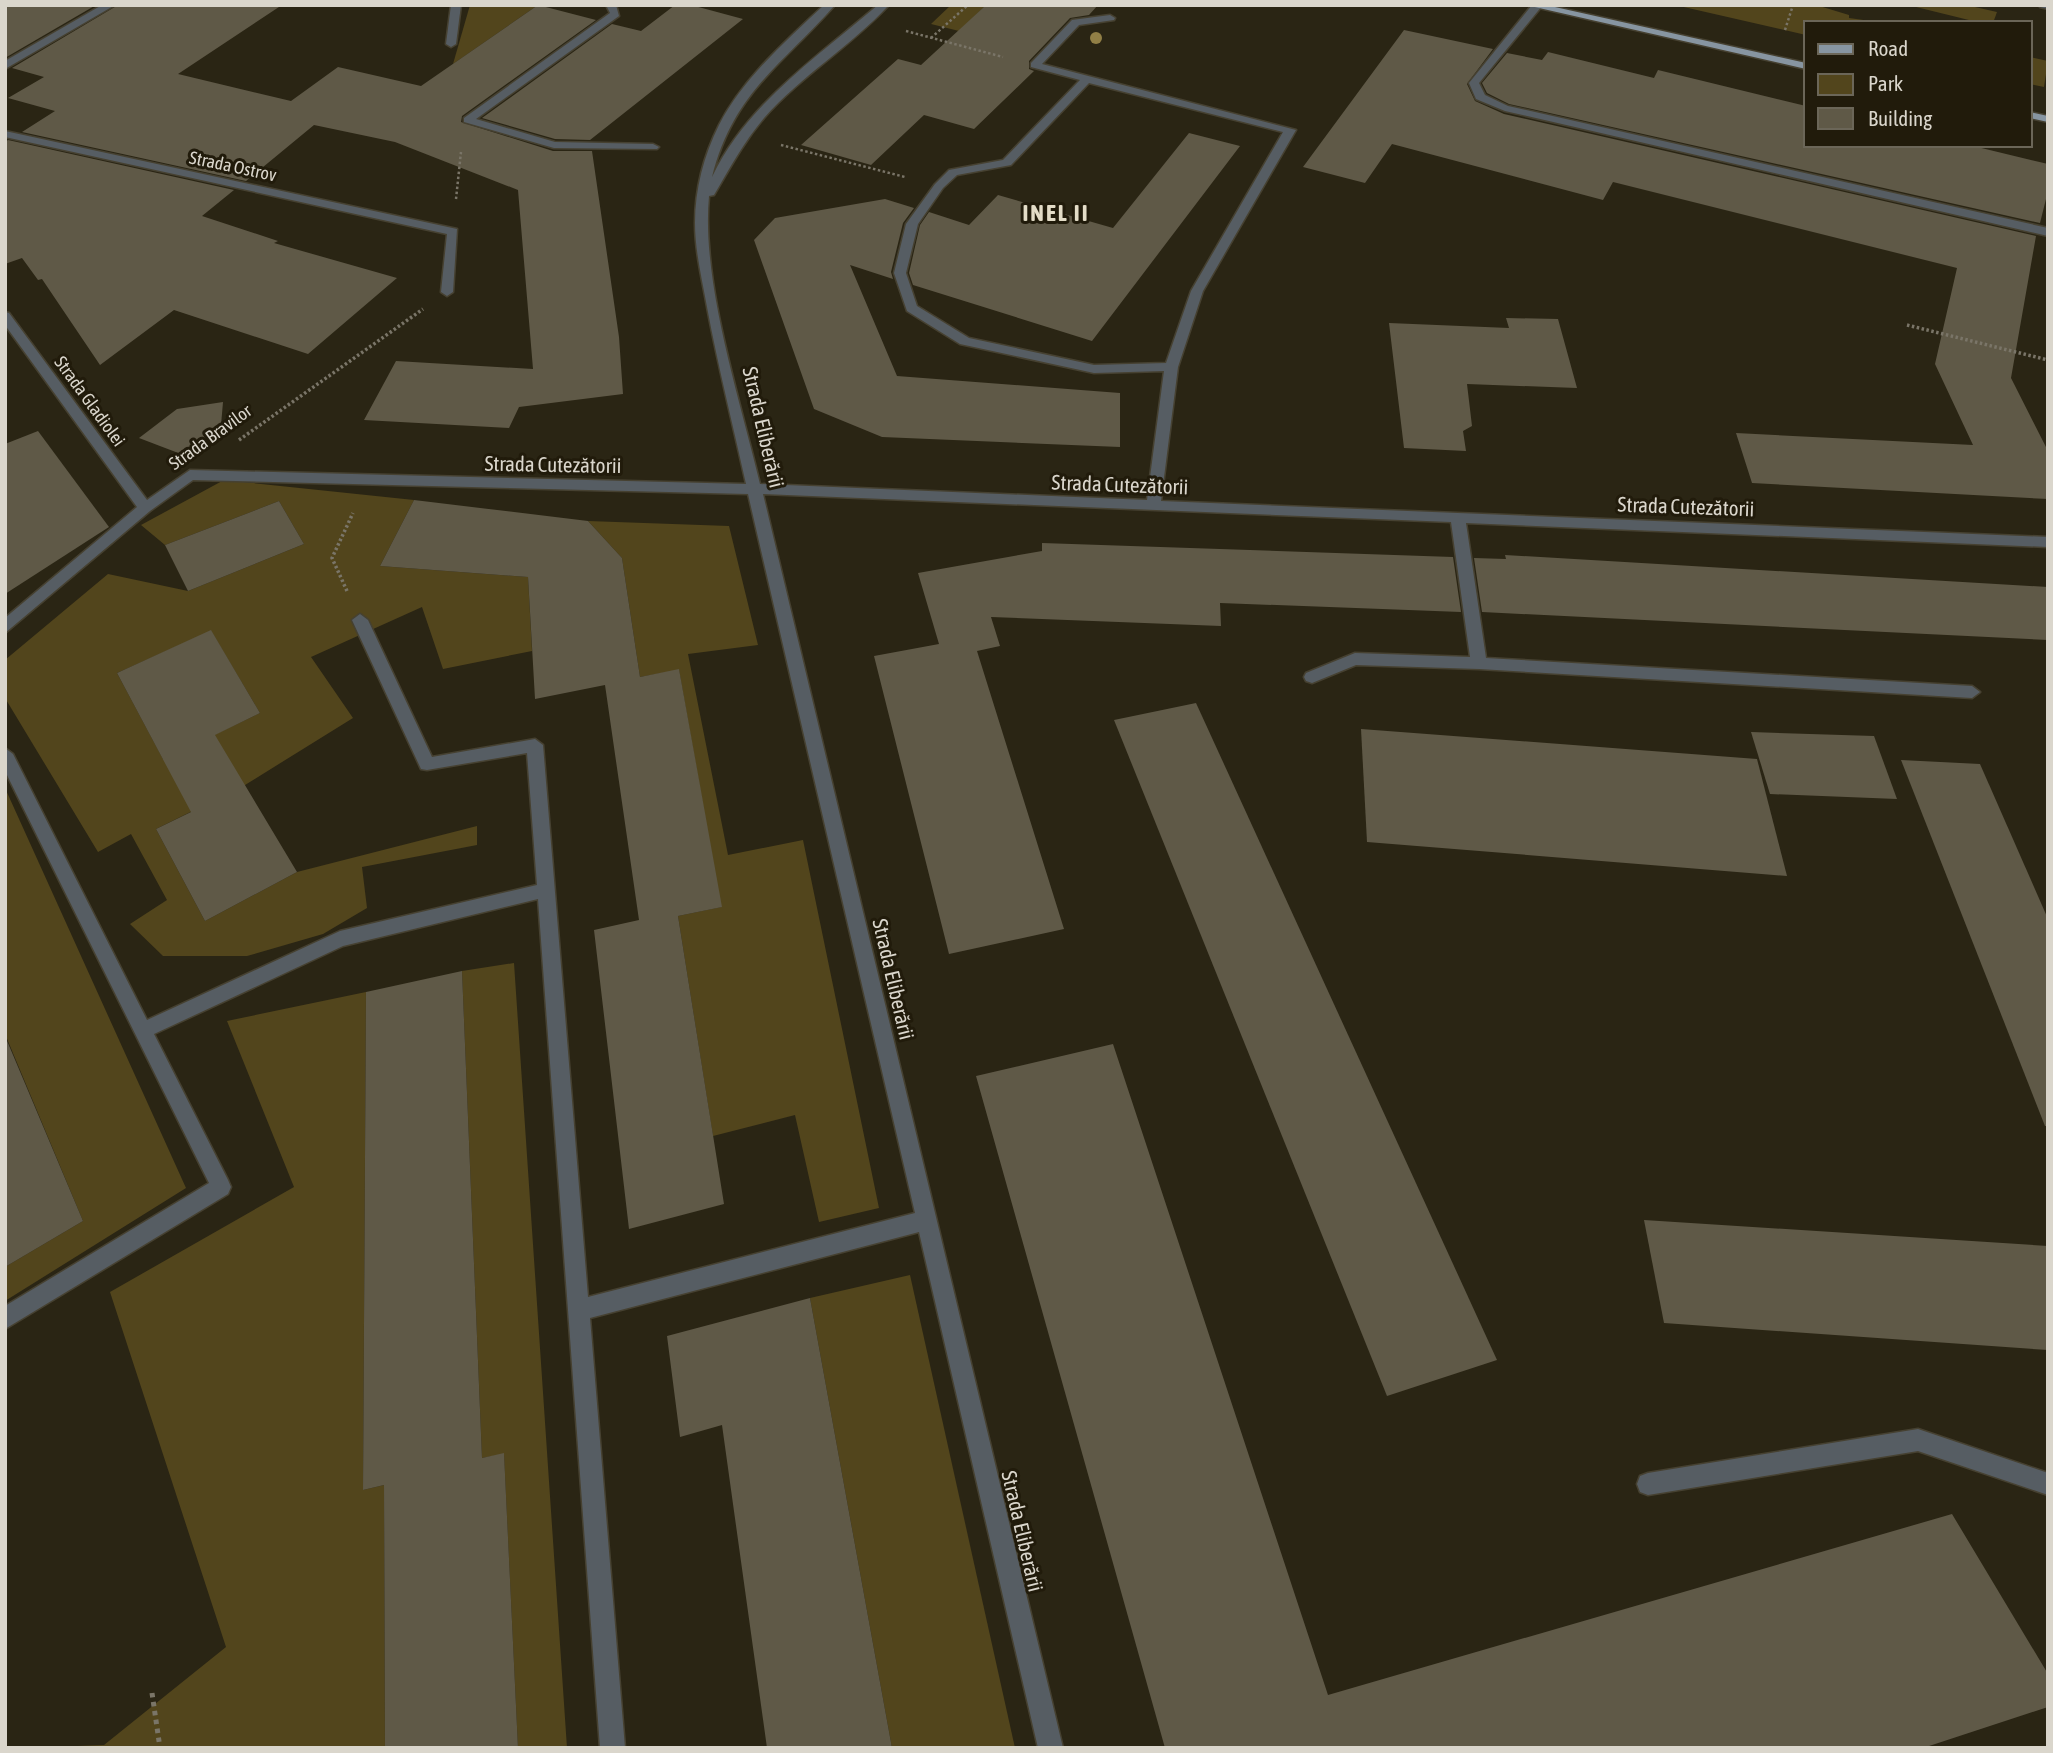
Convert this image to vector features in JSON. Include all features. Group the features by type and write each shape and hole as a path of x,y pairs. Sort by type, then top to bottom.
{"main road":[{"path":"1534,6 1804,66"}],"street":[{"path":"5,65 110,5"},
{"path":"450,44 456,5"},
{"path":"468,120 615,14 611,5"},
{"name":"Strada Eliberării","path":"830,5 757,74 726,119 709,160 701,219 718,330 1051,1748"},
{"name":"Strada Eliberării","path":"701,219 714,182 747,131 796,82 884,5"},
{"path":"1534,6 1474,83 1480,97 1505,108 2048,232"},
{"path":"1110,18 1076,22 1035,65 1290,130 1198,291 1171,367 1153,506"},
{"path":"1087,79 1007,163 953,172 939,186 912,224 900,273 911,308 965,341 1094,369 1171,367"},
{"path":"468,120 554,145 653,147"},
{"name":"Strada Ostrov","path":"5,134 453,232"},
{"path":"447,292 453,232"},
{"name":"Strada Gladiolei","path":"5,316 145,508"},
{"name":"Strada Cutezătorii","path":"190,475 755,489 2048,542"},
{"name":"Strada Bravilor","path":"5,626 145,508 190,475"},
{"path":"1458,518 1479,663"},
{"path":"360,620 427,764 536,745 613,1748"},
{"path":"1312,677 1356,659 1479,663 1972,692"},
{"path":"5,754 221,1187 5,1318"},
{"path":"144,1030 340,939 546,890"},
{"path":"579,1310 927,1220"},
{"path":"1648,1484 1918,1440 2048,1484"}],"path":[{"path":"931,38 968,5"},
{"path":"1783,34 1793,5"},
{"path":"906,31 1035,65"},
{"path":"453,232 463,128 468,120"},
{"path":"777,144 939,186"},
{"name":"Strada Bravilor","path":"190,475 447,292"},
{"path":"1907,325 2048,360"},
{"path":"360,620 332,558 369,480"},
{"path":"152,1693 160,1748"}],"green space":[{"path":"470,5 538,5 453,64"},
{"path":"951,5 986,5 959,31 931,24"},
{"path":"1675,5 1816,5 1849,15 1849,18 1871,21 1804,21 1804,35"},
{"path":"1908,5 1966,5 1997,12 1994,21 1973,21"},
{"path":"2032,57 2048,61 2044,87 2032,84"},
{"path":"224,480 414,500 380,566 528,577 532,651 443,669 422,607 311,657 353,718 245,785 156,829 205,921 297,872 477,826 477,845 362,867 367,908 323,934 247,956 163,956 130,924 167,900 131,834 98,852 5,698 5,660 108,574 188,591 304,544 279,501 165,545 141,525","holes":["211,631 260,713 163,759 117,673"]},
{"path":"588,521 729,526 758,645 688,654 728,855 803,840 879,1208 819,1222 795,1115 713,1136 678,916 721,907 679,670 640,677 622,558"},
{"path":"5,788 186,1188 5,1301 5,1267 83,1221 5,1034"},
{"path":"514,963 567,1748 518,1748 504,1454 482,1458 462,971"},
{"path":"366,992 363,1490 384,1485 385,1748 22,1748 104,1745 226,1647 110,1292 294,1187 227,1021"},
{"path":"910,1275 1015,1748 892,1748 810,1298"}],"building":[{"path":"5,5 96,5 5,58"},
{"path":"118,5 282,5 178,74 291,101 338,67 421,86 538,5 596,20 462,116 461,122 553,151 592,151 619,337 623,394 519,407 509,428 364,420 396,361 533,369 518,190 395,142 314,125 246,181 22,132 55,111 8,98 44,77 12,68"},
{"path":"675,5 691,5 743,19 590,140 555,139 482,118 612,24 641,31"},
{"path":"986,5 1098,5 1089,15 1070,18 1029,61 1029,69 1034,71 974,129 924,115 871,165 801,145 898,59 921,65"},
{"path":"1404,30 1493,49 1467,84 1475,101 1504,114 2036,236 2011,378 2048,451 2048,499 1752,483 1736,433 1973,445 1935,364 1957,268 1613,182 1603,200 1392,144 1365,183 1303,167"},
{"path":"1548,52 1654,78 1658,70 1804,106 1804,147 1977,147 2048,164 2048,191 2040,223 1509,104 1487,93 1482,83 1507,53 1542,60"},
{"path":"1189,133 1240,146 1092,341 913,285 909,273 920,225 929,212 969,225 998,195 1113,228"},
{"path":"8,140 234,190 202,216 278,241 274,243 397,278 308,354 174,310 100,365 42,279 38,280 22,258 5,264 5,142"},
{"path":"885,199 914,208 903,223 891,272 893,279 850,265 897,376 1120,393 1120,447 882,437 814,409 754,240 775,218"},
{"path":"1506,318 1558,319 1577,388 1467,384 1472,426 1463,431 1466,451 1404,448 1389,323 1509,328"},
{"path":"223,402 220,437 194,459 139,438 177,409"},
{"path":"38,431 109,527 5,594 5,444"},
{"path":"414,500 588,521 622,558 640,677 679,669 722,907 678,916 724,1204 629,1229 594,930 639,920 605,685 535,699 528,577 380,566"},
{"path":"279,501 304,544 188,591 165,545"},
{"path":"1042,543 1453,557 1461,612 1220,603 1221,626 991,617 1000,646 977,651 1064,929 949,954 874,656 939,644 918,573 1042,551"},
{"path":"1505,555 2048,587 2048,640 1482,612 1474,558 1506,559"},
{"path":"211,630 260,713 215,735 297,872 205,921 156,829 191,812 117,673"},
{"path":"1196,703 1497,1360 1387,1396 1114,720"},
{"path":"1361,729 1757,759 1787,876 1367,842"},
{"path":"1751,732 1874,736 1897,799 1770,794"},
{"path":"1901,760 1980,764 2048,919 2048,1126 2045,1126"},
{"path":"462,971 482,1458 504,1453 518,1748 385,1748 384,1485 363,1490 366,992"},
{"path":"5,1036 83,1221 5,1267"},
{"path":"1113,1044 1328,1695 1952,1514 2048,1674 2048,1707 1923,1748 1165,1748 976,1076"},
{"path":"1644,1220 2048,1246 2048,1350 1664,1323"},
{"path":"810,1298 892,1748 767,1748 722,1425 680,1437 667,1336"}],"district":[{"name":"INEL II","path":"1056,213"}]}
